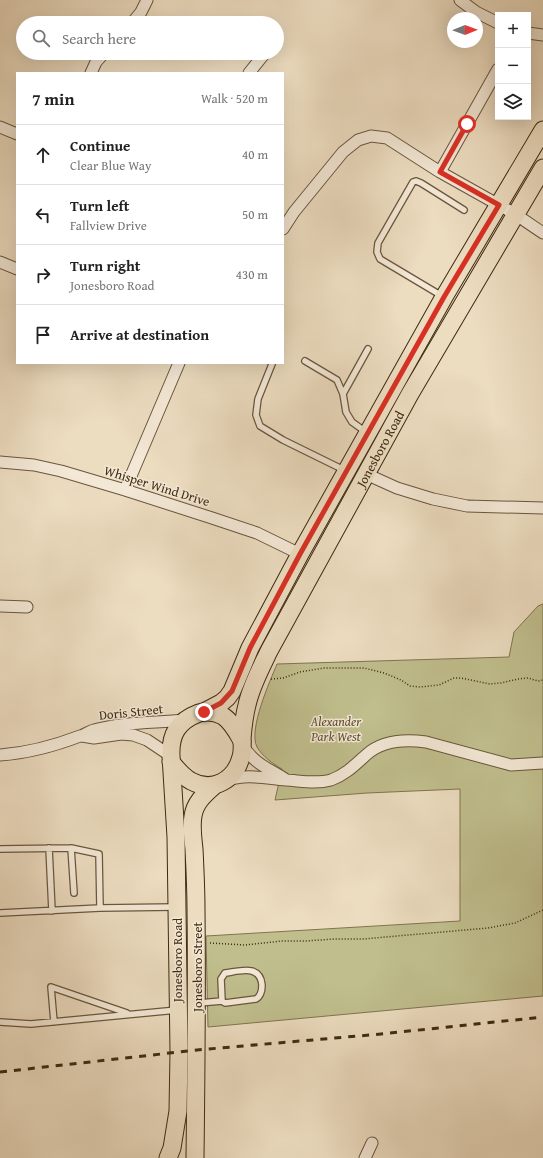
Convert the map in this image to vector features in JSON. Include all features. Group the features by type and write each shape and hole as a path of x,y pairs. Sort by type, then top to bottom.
{"main road":[{"name":"Jonesboro Road","path":"204,712 221,703 232,691 250,648 367,433 444,297 543,130"},
{"name":"Jonesboro Road","path":"242,743 247,704 258,675 272,647 410,394 543,168"},
{"path":"204,712 219,714 228,720 242,743 241,759 238,766 220,783 203,785 191,781 185,777 171,759 173,737 176,731 184,720 204,712"},
{"name":"Jonesboro Road","path":"168,1158 172,1148 178,1111 179,1052 176,837 171,759"},
{"name":"Jonesboro Street","path":"195,1158 197,1003 196,889 192,823 195,807 201,797 220,783"}],"street":[{"path":"138,16 147,0"},
{"path":"460,0 476,12 495,22"},
{"path":"531,33 543,35"},
{"path":"91,72 98,60"},
{"path":"250,72 259,60"},
{"path":"440,172 495,74"},
{"path":"0,127 16,134"},
{"path":"284,227 318,181 343,152 358,140 371,136 387,138 440,172 515,214 543,233"},
{"path":"0,262 16,269"},
{"path":"125,490 178,366"},
{"name":"Whisper Wind Drive","path":"0,462 34,465 61,471 125,490 257,533 300,554"},
{"path":"366,474 397,488 433,499 467,506 543,508"},
{"path":"0,606 27,607"},
{"name":"Doris Street","path":"0,755 36,750 82,736 91,730 111,726 184,720"},
{"name":"Doris Street","path":"82,736 94,738 121,734 133,735 147,740 171,759"},
{"path":"220,783 243,777 306,783 332,779 347,772 375,748 386,743 412,740 426,742 511,765 543,763"},
{"path":"242,743 257,763 287,780"},
{"path":"365,1158 372,1143"}],"lane":[{"path":"444,297 380,259 377,252 378,243 413,182 416,181 421,183 464,210"},
{"path":"343,394 368,349"},
{"path":"305,362 337,380 343,394 346,412 352,422 367,433"},
{"path":"272,364 258,399 256,415 260,426 283,440 346,472"},
{"path":"49,848 52,911"},
{"path":"0,849 71,848 99,854 100,908"},
{"path":"71,848 74,893"},
{"path":"0,913 100,908 177,907"},
{"path":"197,1003 222,1001 225,1003 256,999 259,997 262,990 259,974 252,970 225,973 221,979 222,1001"},
{"path":"54,1022 51,987 129,1014"},
{"path":"0,1022 31,1024 178,1010"}],"path":[{"path":"269,680 283,678 300,672 324,668 364,668 384,673 401,680 410,686 420,687 439,685 454,678 462,678 490,684 501,684 518,678 528,678 538,681 543,680"},
{"path":"208,943 246,946 282,941 363,939 488,928 515,923 543,910"}],"green space":[{"name":"Alexander Park West","path":"543,604 543,996 208,1027 206,936 460,921 460,789 367,793 275,800 282,769 271,762 257,747 255,729 261,706 277,664 509,657 514,632 538,606"}],"railway":[{"path":"0,1072 197,1050 381,1034 543,1017"}],"route":[{"path":"204,712 221,703 232,691 250,648 300,554 444,297 499,205 440,172 467,124"}]}
